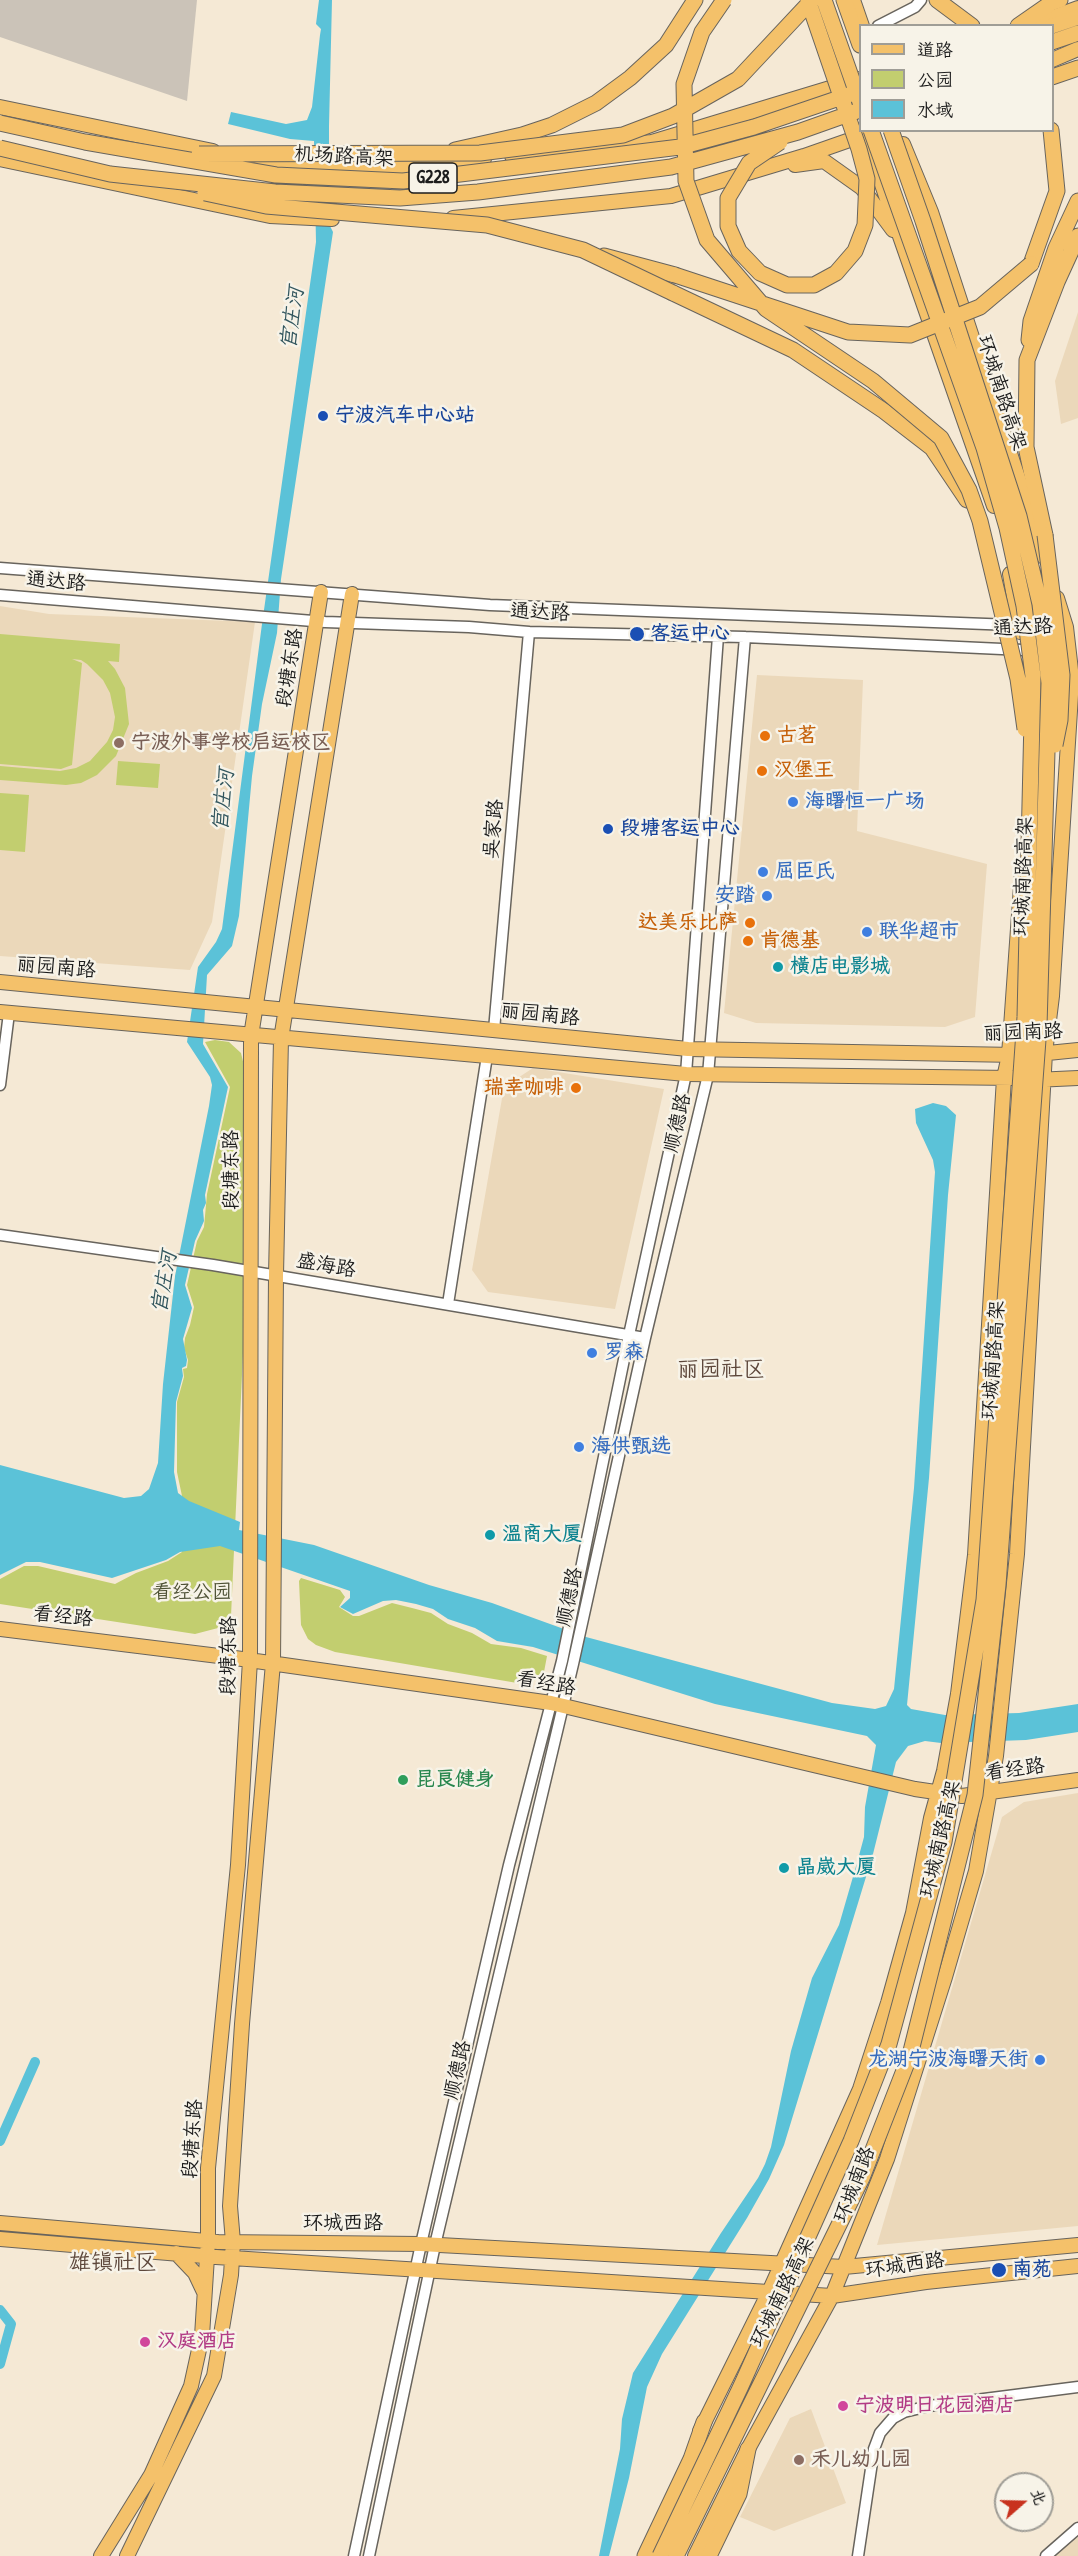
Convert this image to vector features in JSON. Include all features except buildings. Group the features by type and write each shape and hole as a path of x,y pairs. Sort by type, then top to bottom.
{"highway":[{"path":"438,153 542,129 596,103 630,78 666,45 694,0"},
{"path":"724,0 702,32 684,84 686,181 706,240 766,309 873,381 941,438 969,490 980,521 1018,679 1032,780"},
{"path":"130,150 205,154 480,153 623,135 674,116 738,79 810,0 867,179 865,225 855,251 836,273 814,285 787,285 759,273 739,251 728,226 728,198 749,163 798,132"},
{"path":"824,0 859,96"},
{"path":"844,0 859,40"},
{"path":"937,0 969,24"},
{"path":"1021,24 1051,3 1060,0"},
{"path":"1054,26 1078,17"},
{"path":"1054,42 1078,33"},
{"path":"1054,77 1078,68"},
{"name":"机场路高架","path":"0,123 130,150 276,175 403,181 680,147 754,127 857,84"},
{"name":"机场路高架","path":"0,148 132,177 274,192 400,198 478,192 671,167 798,132 859,111"},
{"name":"环城南路高架","path":"660,2556 741,2386 851,2141 889,2044 944,1842 984,1600 1025,1017 1033,676 1024,606 1007,528 984,448 868,132"},
{"name":"环城南路高架","path":"676,2556 862,2178 910,2055 975,1796 998,1585 1038,1050 1048,784 1049,683 1040,604 1022,527 923,220 892,132"},
{"path":"132,177 266,207 487,225 675,275 848,332 910,335 980,307 1031,264 1057,191 1051,132"},
{"path":"1048,784 1060,720 1062,675 1045,535 1026,447 1027,360 1031,321 1056,248 1078,201"},
{"path":"1027,360 1057,282 1078,236"},
{"path":"583,250 793,350 884,411 932,448 980,521"},
{"path":"645,2556 691,2459 704,2422"},
{"path":"709,2556 739,2494 748,2449"}],"main road":[{"name":"环城南路","path":"819,0 857,84"},
{"path":"853,0 861,24"},
{"path":"1034,24 1078,8"},
{"path":"1054,60 1078,50"},
{"path":"0,107 264,162 394,168 652,142 857,84"},
{"path":"0,159 270,216 408,222 671,196 758,170 862,132"},
{"name":"环城南路","path":"638,2556 769,2292 860,2089 888,2003 913,1913 931,1818 944,1771 958,1694 975,1555 1004,1078 1009,1055 1032,724 1020,626 1000,525 901,240 868,132"},
{"name":"环城南路","path":"695,2556 748,2449 832,2296 887,2159 976,1871 996,1756 1017,1554 1043,1080 1052,996 1072,679 1072,626 931,212 898,132"},
{"path":"758,170 824,161 862,188 901,240"},
{"name":"段塘东路","path":"101,2556 151,2475 191,2386 202,2336 208,2241 208,2168 238,1865 250,1660 251,1036 319,592"},
{"name":"段塘东路","path":"127,2556 214,2376 232,2258 231,2183 273,1663 276,1275 281,1038 352,594"},
{"name":"丽园南路","path":"0,982 711,1051 1009,1055 1078,1050"},
{"path":"4,1012 686,1074 1043,1080 1078,1078"},
{"name":"看经路","path":"1,1629 273,1663 557,1704 938,1793 962,1796 1078,1780"},
{"name":"环城西路","path":"0,2223 208,2241 421,2244 844,2267 1078,2245"},
{"name":"环城西路","path":"0,2239 232,2258 832,2296 926,2282 1078,2266"},
{"path":"176,2253 195,2273 204,2294"}],"street":[{"path":"882,24 915,7 921,0"},
{"name":"通达路","path":"0,568 502,605 1020,626 1072,626"},
{"name":"通达路","path":"0,595 239,616 529,632 718,636 1023,650 1073,643"},
{"name":"吴家路","path":"494,1030 529,632"},
{"name":"顺德路","path":"568,1662 570,1624 629,1335 686,1074 718,636"},
{"name":"顺德路","path":"354,2556 421,2244 509,1865 568,1662 581,1627 645,1338 708,1075 745,637"},
{"path":"0,1085 4,1012"},
{"path":"448,1304 487,1056"},
{"name":"盛海路","path":"0,1235 276,1275 645,1338"},
{"name":"顺德路","path":"369,2556 435,2245 557,1704"},
{"path":"858,2556 874,2449 880,2433 893,2418 904,2412 929,2406 1078,2387"},
{"path":"1046,2556 1077,2532"}],"shaded area":[{"path":"0,0 197,0 187,101 0,37"},
{"path":"1078,312 1078,418 1061,424 1055,381"},
{"name":"宁波外事学校启运校区","path":"0,606 49,614 255,622 212,922 190,970 0,956"},
{"path":"757,675 863,680 857,831 987,864 975,1017 945,1027 756,1023 724,1013"},
{"path":"533,1068 664,1089 615,1309 488,1292 472,1270 504,1087"},
{"path":"1078,1793 1078,2226 877,2245 1002,1817 1024,1802"},
{"name":"禾儿幼儿园","path":"811,2409 846,2503 774,2531 740,2517 790,2418"},
{"path":"1078,2537 1078,2556 1054,2556"}],"green space":[{"path":"0,634 120,644 119,662 108,661 125,688 129,724 116,756 97,775 81,783 66,785 0,780 0,766 60,771 76,768 90,761 107,742 113,730 115,717 110,693 103,680 87,664 81,660 72,659 82,663 72,765 61,769 0,764"},
{"path":"118,761 160,764 158,788 116,785"},
{"path":"0,793 29,795 25,852 0,850"},
{"name":"看经公园","path":"215,1040 229,1042 241,1053 245,1070 246,1287 231,1616 218,1628 195,1634 0,1604 0,1579 24,1566 38,1566 115,1584 168,1561 182,1552 182,1496 177,1472 177,1402 184,1377 183,1369 187,1368 185,1338 194,1307 187,1285 197,1241 204,1227 207,1194 230,1087 205,1042"},
{"path":"301,1578 340,1590 345,1597 339,1607 353,1616 359,1616 392,1603 431,1613 448,1624 472,1633 491,1644 521,1648 547,1656 544,1672 529,1685 335,1652 316,1645 308,1639 301,1625 299,1581"}],"water":[{"path":"319,0 332,0 329,224 333,232 281,579 277,633 262,704 252,776 239,916 232,946 207,975 203,1044 228,1087 205,1195 204,1221 195,1241 185,1285 192,1308 183,1339 186,1366 182,1368 183,1376 176,1402 174,1472 178,1493 189,1501 240,1522 239,1530 314,1545 429,1585 492,1603 586,1637 832,1703 875,1709 886,1706 894,1689 914,1488 935,1172 933,1160 916,1123 915,1109 933,1103 946,1106 956,1115 948,1195 929,1478 907,1705 911,1709 945,1715 1019,1713 1078,1704 1078,1732 1026,1740 941,1743 925,1741 908,1746 896,1762 873,1854 784,2145 769,2179 747,2218 662,2354 647,2387 629,2478 609,2556 599,2556 620,2449 622,2419 633,2373 765,2164 771,2147 791,2051 812,1978 839,1925 864,1837 865,1807 876,1745 867,1736 715,1704 533,1647 497,1641 475,1628 448,1619 433,1609 416,1604 396,1600 383,1601 353,1614 340,1607 350,1598 350,1591 220,1546 180,1552 166,1560 112,1578 40,1562 26,1562 0,1575 0,1465 124,1498 141,1496 149,1489 158,1463 163,1384 175,1276 212,1085 210,1077 187,1042 198,967 216,942 222,929 316,242 314,141 290,139 228,124 231,112 286,124 307,120 312,107 321,29 316,24"}],"waterway":[{"path":"0,2141 35,2062"},
{"path":"0,2310 11,2324 0,2364"}],"place":[{"name":"宁波汽车中心站","path":"323,416"},
{"name":"客运中心","path":"637,634"},
{"name":"古茗","path":"765,736"},
{"name":"宁波外事学校启运校区","path":"119,743"},
{"name":"汉堡王","path":"762,771"},
{"name":"海曙恒一广场","path":"793,802"},
{"name":"段塘客运中心","path":"608,829"},
{"name":"屈臣氏","path":"763,872"},
{"name":"安踏","path":"767,896"},
{"name":"达美乐比萨","path":"750,923"},
{"name":"联华超市","path":"867,932"},
{"name":"肯德基","path":"748,941"},
{"name":"横店电影城","path":"778,967"},
{"name":"瑞幸咖啡","path":"576,1088"},
{"name":"罗森","path":"592,1353"},
{"name":"海供甄选","path":"579,1447"},
{"name":"温商大厦","path":"490,1535"},
{"name":"昆良健身","path":"403,1780"},
{"name":"晶崴大厦","path":"784,1868"},
{"name":"龙湖宁波海曙天街","path":"1040,2060"},
{"name":"南苑","path":"999,2270"},
{"name":"汉庭酒店","path":"145,2342"},
{"name":"宁波明日花园酒店","path":"843,2406"},
{"name":"禾儿幼儿园","path":"799,2460"}],"district":[{"name":"丽园社区","path":"721,1370"},
{"name":"雄镇社区","path":"113,2263"}],"water label":[{"name":"官庄河","path":"293,318"},
{"name":"官庄河","path":"224,800"},
{"name":"官庄河","path":"165,1282"}]}
